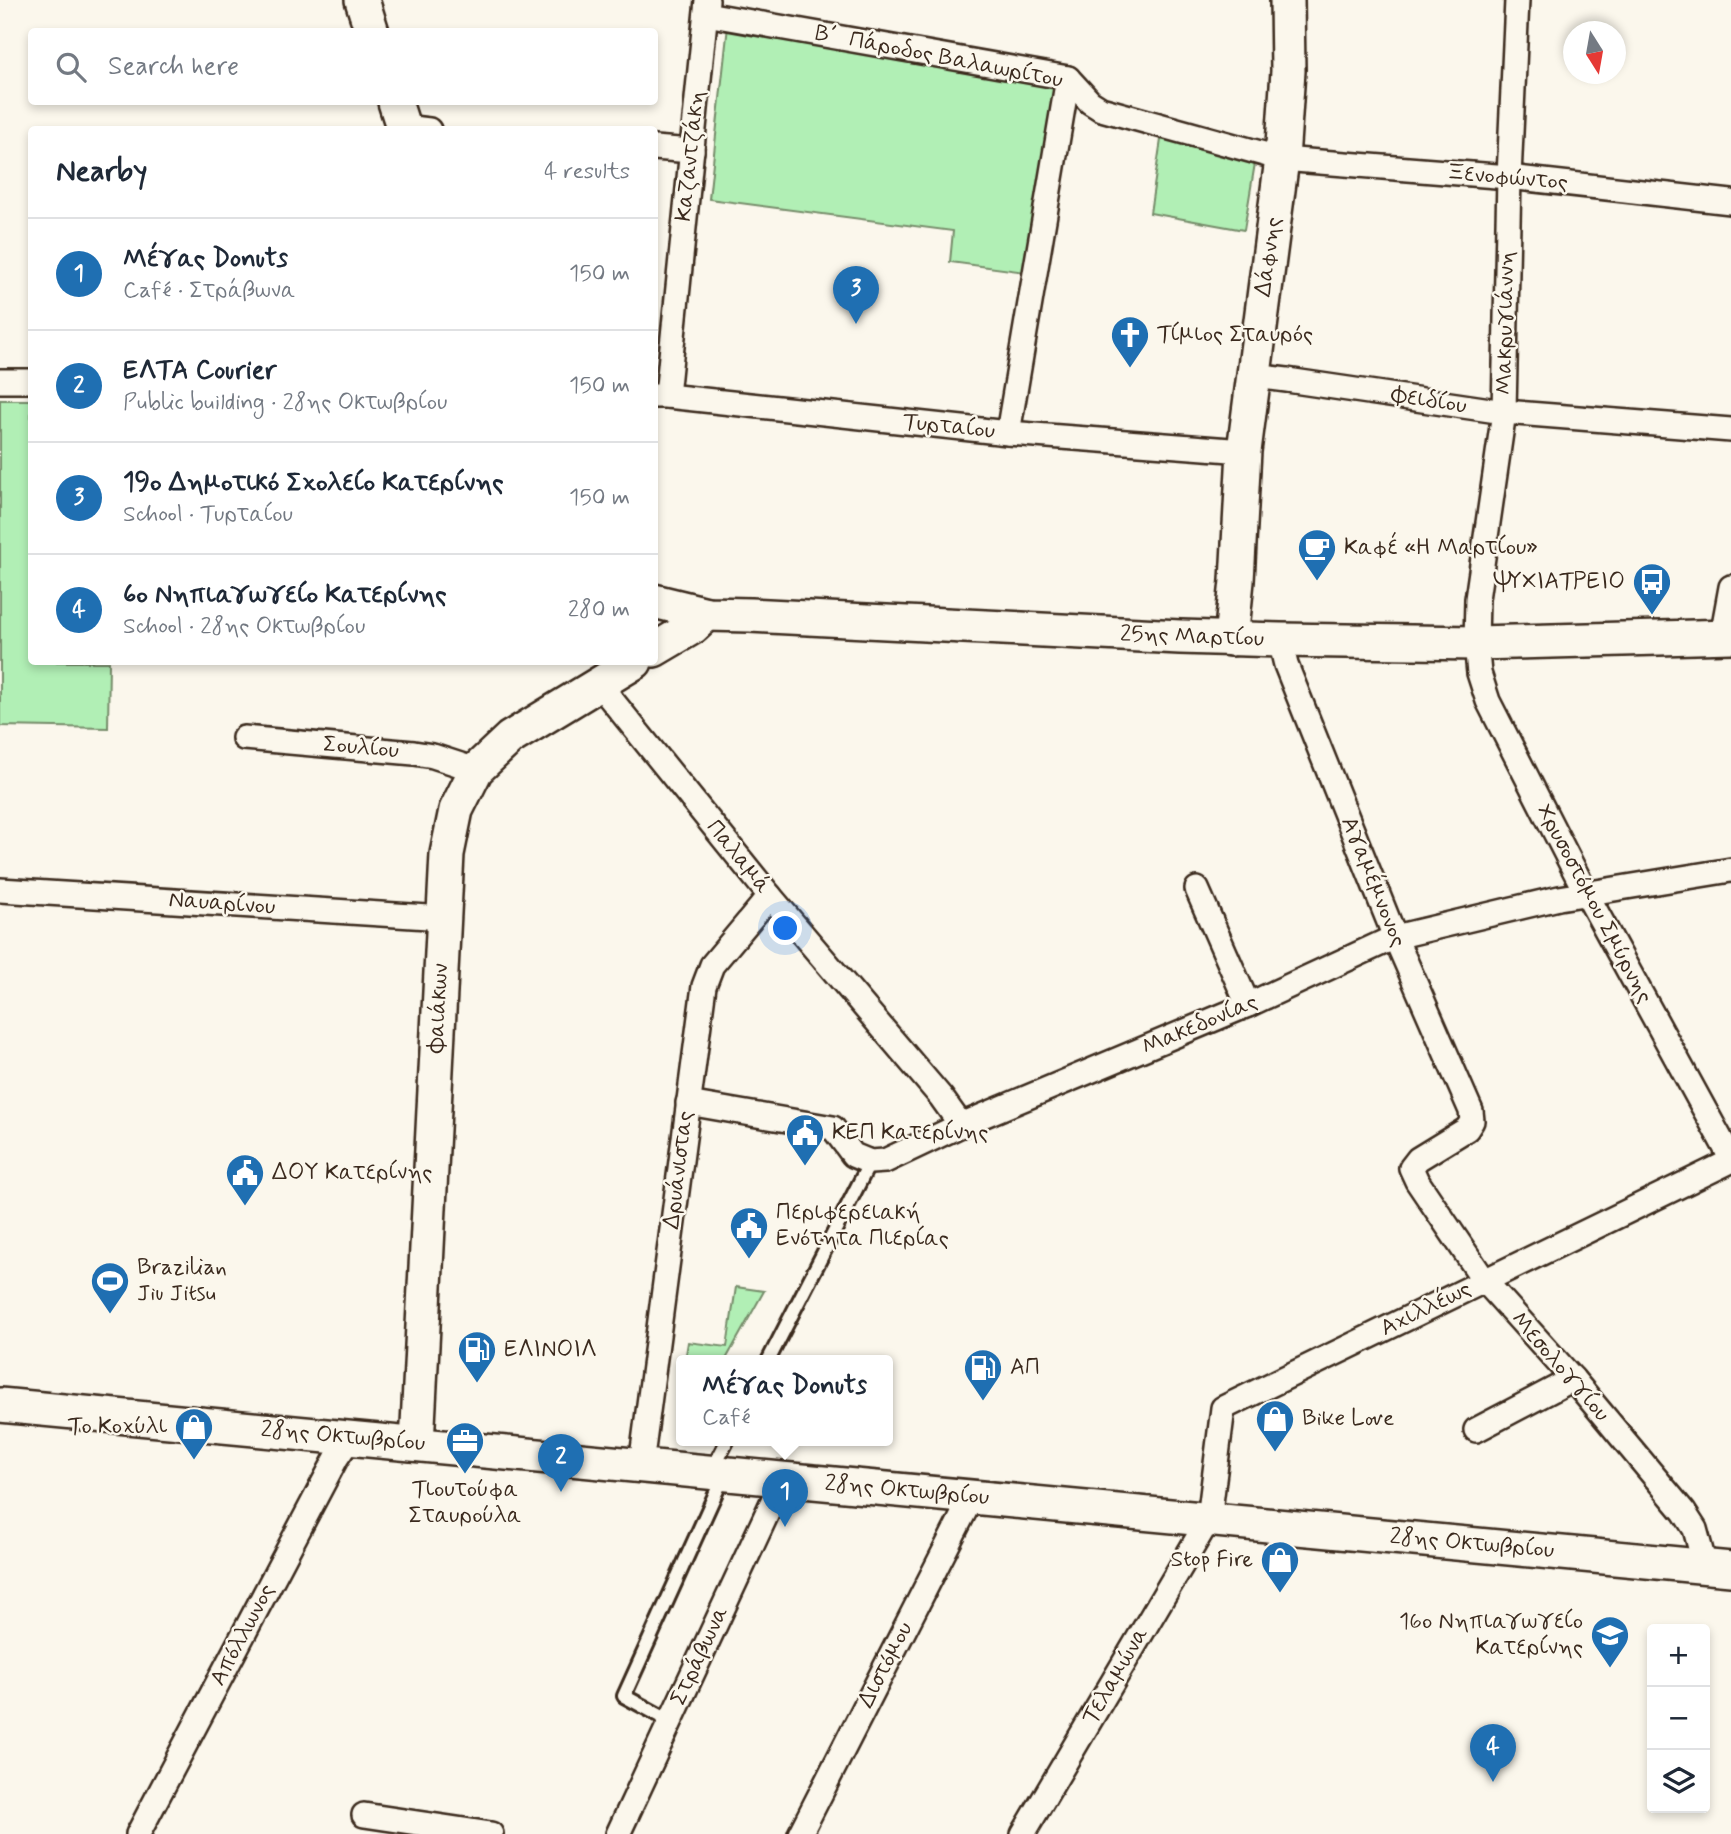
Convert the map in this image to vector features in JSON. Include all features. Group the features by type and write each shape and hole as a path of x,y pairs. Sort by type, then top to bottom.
{"street":[{"path":"362,0 371,28"},
{"name":"Δάφνης","path":"1231,639 1244,451 1282,159 1288,71 1287,0"},
{"name":"Μακρυγιάννη","path":"1476,643 1477,600 1504,412 1509,177 1517,0"},
{"name":"Β΄ Πάροδος Βαλαωρίτου","path":"706,7 1068,78 1090,102 1101,109 1282,159"},
{"name":"Καζαντζάκη","path":"661,396 692,151 706,7"},
{"path":"1008,433 1068,78"},
{"path":"658,148 692,151"},
{"name":"Ξενοφώντος","path":"1282,159 1509,177 1731,202"},
{"name":"Φειδίου","path":"1254,376 1504,412 1731,430"},
{"path":"0,381 28,381"},
{"name":"Τυρταίου","path":"661,396 1008,433 1244,451"},
{"path":"1726,636 1731,587"},
{"name":"25ης Μαρτίου","path":"658,602 707,614 1231,639 1476,643 1726,636"},
{"path":"658,648 692,627 707,614"},
{"name":"Αγαμέμνονος","path":"1280,640 1286,665 1395,937 1471,1111 1472,1121 1467,1129 1418,1159 1411,1168"},
{"name":"Χρυσοστόμου Σμύρνης","path":"1476,643 1479,673 1488,701 1586,893 1731,1160"},
{"name":"Φαιάκων","path":"417,1444 447,853 456,810 476,770 510,738 630,665"},
{"name":"Παλαμά","path":"598,683 770,896 941,1097 961,1125"},
{"name":"Σουλίου","path":"244,738 414,753 433,756 476,770"},
{"name":"Μακεδονίας","path":"870,1162 885,1161 961,1125 1248,1005 1395,937 1586,893 1731,870"},
{"path":"1197,889 1248,1005"},
{"name":"Ναυαρίνου","path":"0,890 444,918"},
{"name":"Δρυάνιστας","path":"640,1465 704,986 712,965 770,896"},
{"path":"688,1103 833,1128 853,1155 870,1162"},
{"name":"Αχιλλέως","path":"1209,1519 1223,1408 1731,1160"},
{"name":"Μεσολογγίου","path":"1411,1168 1416,1181 1484,1280 1573,1380 1684,1512 1718,1568"},
{"path":"1476,1430 1573,1380"},
{"name":"28ης Οκτωβρίου","path":"0,1405 640,1465 721,1462 783,1479 1718,1568"},
{"path":"0,1416 40,1408"},
{"name":"Απόλλωνος","path":"138,1834 349,1438"},
{"name":"Στράβωνα","path":"618,1834 783,1479"},
{"name":"Διστόμου","path":"800,1834 972,1497"},
{"name":"Τελαμώνα","path":"1023,1834 1209,1519"},
{"path":"364,1815 491,1834"}],"lane":[{"path":"771,1355 870,1162"},
{"path":"670,1721 624,1696 721,1462"}],"green space":[{"path":"728,26 1055,83 1025,272 950,262 953,231 709,199"},
{"path":"1162,133 1256,157 1244,230 1150,213"},
{"path":"0,400 28,400 28,665 109,665 108,728 0,726"},
{"path":"736,1287 764,1291 728,1355 686,1355 688,1342 727,1347"}],"place":[{"name":"19ο Δημοτικό Σχολείο Κατερίνης","path":"856,324"},
{"name":"Τίμιος Σταυρός","path":"1130,369"},
{"name":"Καφέ «Η Μαρτίου»","path":"1317,582"},
{"name":"ΨΥΧΙΑΤΡΕΙΟ","path":"1652,616"},
{"name":"ΚΕΠ Κατερίνης","path":"805,1167"},
{"name":"ΔΟΥ Κατερίνης","path":"245,1207"},
{"name":"Περιφερειακή Ενότητα Πιερίας","path":"749,1260"},
{"name":"Brazilian Jiu Jitsu","path":"110,1315"},
{"name":"ΕΛΙΝΟΙΛ","path":"477,1384"},
{"name":"ΑΠ","path":"983,1402"},
{"name":"Bike Love","path":"1275,1453"},
{"name":"Το Κοχύλι","path":"194,1461"},
{"name":"Τιουτούφα Σταυρούλα","path":"465,1475"},
{"name":"ΕΛΤΑ Courier","path":"561,1492"},
{"name":"Μέγας Donuts","path":"785,1527"},
{"name":"Stop Fire","path":"1280,1594"},
{"name":"16ο Νηπιαγωγείο Κατερίνης","path":"1610,1669"},
{"name":"6ο Νηπιαγωγείο Κατερίνης","path":"1493,1782"}]}
